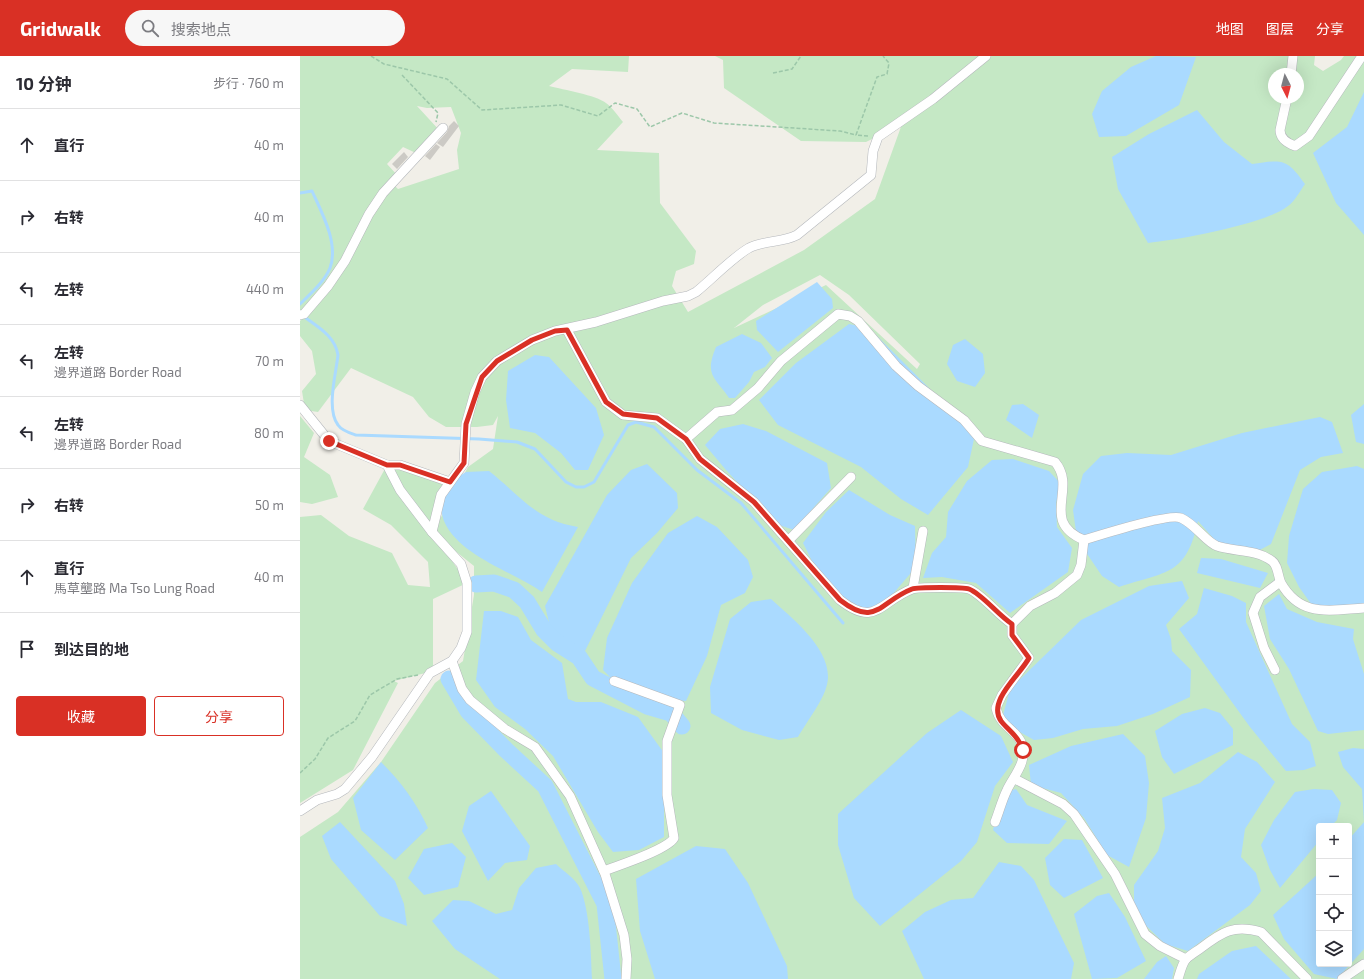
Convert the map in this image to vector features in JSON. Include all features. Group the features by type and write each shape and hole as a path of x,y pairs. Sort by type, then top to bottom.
{"street":[{"path":"432,532 441,495 462,467 465,459 466,424 482,377 497,361 532,340 555,331 567,330 663,301 688,296 696,292 749,248 761,244 790,239 797,235 871,175 873,151 878,137 933,99 986,56"},
{"path":"1291,68 1293,56"},
{"path":"1286,104 1280,135 1284,140 1295,146 1309,136 1362,56"},
{"path":"302,314 328,286 344,261 369,214 383,193 443,128"},
{"path":"686,439 717,412 732,410 758,388 781,361 838,314 850,316 858,321 896,366 918,386 964,420 982,441 1055,462 1063,471 1063,496 1060,509 1064,527 1084,540 1161,519 1179,517 1192,523 1215,546 1265,556 1274,562 1280,582 1290,597 1304,607 1319,611 1364,608"},
{"path":"567,330 606,402 623,414 657,418 686,439 700,459 754,502 789,540 840,600 853,611 873,612 913,588 961,588 969,589 1000,617 1012,624"},
{"path":"300,405 329,441 387,465 400,465 450,482"},
{"path":"300,811 316,800 337,794 349,785 372,757 430,673 452,661 461,648 467,632 467,583 461,564 432,532 400,490 387,465"},
{"path":"789,540 851,477"},
{"path":"913,588 923,531"},
{"path":"995,822 1007,789 1015,779 1023,760 1021,741 998,716 996,708 1002,695 1029,658 1012,635 1012,624 1030,606 1055,592 1077,575 1081,565 1084,540"},
{"path":"1275,670 1264,648 1253,613 1260,597 1280,582"},
{"path":"452,661 462,689 470,700 505,729 535,747 570,796 604,871 624,935 626,979"},
{"path":"604,871 662,848 671,843 674,838 667,795 667,741 680,705 614,681"},
{"path":"1015,779 1063,804 1074,814 1115,874 1145,934 1160,946 1186,959"},
{"path":"1178,979 1186,959 1225,931 1237,928 1261,932 1307,979"},
{"path":"1342,979 1364,964"}],"path":[{"path":"371,56 384,64 447,79 482,110 561,105 598,116 615,103 637,109 650,127 682,114 714,123 840,131 856,135 878,137"},
{"path":"773,73 792,69 801,56"},
{"path":"856,135 877,77 887,74 889,64 883,56"},
{"path":"402,75 438,113 436,122 443,128"},
{"path":"300,773 315,759 328,738 355,721 370,695 397,678 430,673"}],"green space":[{"path":"300,56 629,56 628,72 572,69 549,86 588,95 601,100 611,107 623,122 597,150 659,153 660,203 696,251 694,264 676,271 672,286 688,312 804,250 875,199 902,124 866,142 801,141 724,88 723,60 715,56 1315,56 1314,65 1323,71 1341,60 1344,56 1364,56 1364,979 300,979 300,837 338,812 381,762 435,683 463,661 474,595 474,566 434,534 467,583 433,599 433,671 394,681 398,683 353,770 300,803 300,517 321,515 349,536 392,553 408,585 430,587 428,562 391,525 363,509 387,465 444,480 433,532 468,467 493,449 498,416 493,425 477,427 446,427 429,417 413,397 351,368 318,412 305,410 302,391 316,374 312,351 300,336 300,321 304,317 300,313","holes":["417,106 427,108 451,107 461,133 457,150 459,169 398,189 392,183 398,176 387,164 403,147 418,154 440,131","820,275 849,295 920,364 917,369 826,285 734,328 763,305"]},
{"path":"300,416 314,433 304,457 330,475 338,497 312,504 300,502"}],"water":[{"path":"1156,56 1196,57 1179,105 1126,136 1099,137 1092,114 1102,91 1131,67"},
{"path":"1364,92 1364,235 1336,203 1313,153 1347,127"},
{"path":"1197,110 1224,142 1252,164 1277,161 1283,162 1293,169 1305,184 1291,204 1277,213 1242,225 1200,235 1148,243 1118,189 1112,157 1149,134"},
{"path":"817,282 832,299 833,308 778,352 757,330 756,321"},
{"path":"849,324 869,328 948,407 974,439 968,467 928,515 901,499 861,467 778,425 759,400 796,363"},
{"path":"742,334 761,343 772,358 765,367 754,372 749,382 735,398 729,398 713,376 711,364 716,347"},
{"path":"965,339 983,354 985,373 975,387 957,381 947,364 953,345"},
{"path":"535,355 549,357 596,408 604,435 588,470 575,470 561,453 535,433 510,428 506,400 508,371"},
{"path":"1023,404 1039,415 1032,438 1006,420 1012,405"},
{"path":"1364,404 1364,444 1356,442 1351,415"},
{"path":"1320,417 1332,422 1343,453 1321,457 1300,470 1271,544 1256,552 1232,553 1213,538 1198,521 1193,539 1187,552 1180,562 1172,569 1162,574 1119,587 1102,576 1077,539 1073,510 1083,474 1101,456 1127,453 1171,455 1242,433"},
{"path":"743,424 766,431 827,463 831,488 794,530 776,524 705,445 720,429"},
{"path":"1013,459 1049,471 1060,483 1056,504 1057,527 1072,548 1068,572 1010,613 976,583 942,577 923,578 932,553 946,537 948,512 967,481 992,460"},
{"path":"647,464 677,493 678,508 657,533 631,558 585,651 551,631 545,606 607,495 631,470"},
{"path":"1357,466 1364,469 1364,605 1314,608 1299,587 1287,563 1289,536 1303,489 1322,472"},
{"path":"489,471 539,513 563,524 578,527 542,592 530,584 487,562 461,544 451,533 444,521 442,509 442,487 466,472"},
{"path":"849,490 890,515 915,526 916,567 892,595 865,614 821,579 803,543 826,512"},
{"path":"697,516 717,527 748,560 753,577 745,593 721,605 707,656 686,701 657,699 619,686 603,670 607,638 632,583 668,533"},
{"path":"1201,558 1221,559 1268,573 1260,588 1197,573"},
{"path":"1182,581 1189,598 1166,625 1171,639 1172,651 1191,670 1190,697 1153,714 1117,726 1083,729 1053,738 1034,740 1018,731 1002,719 1010,689 1081,620 1149,586"},
{"path":"1204,588 1232,596 1246,603 1246,622 1292,724 1310,742 1316,766 1304,770 1286,771 1250,727 1179,629 1197,614"},
{"path":"1279,594 1287,609 1317,622 1354,629 1353,639 1364,674 1364,730 1328,734 1318,731 1289,669 1270,639 1264,606"},
{"path":"771,599 801,627 820,650 826,663 828,675 824,694 798,737 779,740 742,730 711,713 710,687 730,619 751,602"},
{"path":"484,611 501,611 518,617 531,640 562,663 568,699 576,702 601,702 638,717 664,753 664,837 639,850 613,852 598,832 553,756 525,729 495,707 476,680"},
{"path":"1205,708 1220,713 1233,729 1233,745 1174,774 1162,757 1155,731 1182,714"},
{"path":"961,710 1001,736 1013,762 995,786 977,842 961,861 880,926 854,898 838,845 838,814 927,733"},
{"path":"1123,734 1145,756 1149,783 1146,818 1129,867 1107,855 1084,818 1061,793 1031,785 1029,765 1071,746"},
{"path":"1353,748 1364,749 1364,822 1362,789 1343,767 1338,752"},
{"path":"1238,752 1257,762 1275,782 1245,829 1241,857 1256,873 1261,891 1250,905 1188,951 1165,944 1134,914 1134,885 1158,851 1165,828 1162,798 1200,783"},
{"path":"381,762 408,793 428,828 395,860 361,830 353,798"},
{"path":"1016,789 1027,805 1067,821 1049,844 1007,843 993,830 1002,793"},
{"path":"1314,789 1332,790 1341,803 1337,820 1334,823 1316,823 1316,845 1280,888 1270,870 1261,845 1274,820 1295,792"},
{"path":"491,791 530,846 527,860 505,863 488,881 462,831 469,806"},
{"path":"340,822 395,881 404,904 407,926 380,916 331,859 322,836"},
{"path":"1364,822 1364,949 1352,962 1352,859 1352,836"},
{"path":"1064,839 1082,840 1103,878 1064,898 1050,885 1045,858"},
{"path":"452,843 466,857 458,887 424,895 408,878 424,849"},
{"path":"696,846 725,849 748,883 787,966 788,979 655,979 640,931 636,879"},
{"path":"999,862 1021,866 1034,880 1074,963 1071,979 924,979 902,931 925,912 951,900 973,898"},
{"path":"556,864 576,881 583,897 588,920 592,979 500,979 455,949 432,921 453,900 469,901 496,914 512,910 519,888 536,868"},
{"path":"1316,876 1316,967 1348,967 1337,979 1314,974 1284,939 1273,915"},
{"path":"1109,893 1125,917 1146,961 1117,978 1092,979 1074,914 1097,896"},
{"path":"1256,946 1291,979 1197,979 1199,974 1232,951"},
{"path":"1166,956 1174,968 1172,979 1144,979 1157,962"}],"building":[{"path":"454,121 459,126 443,147 437,143"},
{"path":"436,144 440,147 430,160 425,156"},
{"path":"404,152 408,157 397,169 392,164"}],"waterway":[{"path":"300,193 312,191 328,229 332,249 332,259 328,273 317,287 300,304"},
{"path":"303,316 325,332 330,337 336,348 338,355 332,401 334,418 338,425 349,433 356,435 479,439 517,442 535,449 566,482 576,487 584,487 594,482 628,425 636,422 654,427 697,470 741,503 843,623"},
{"path":"476,584 494,583 514,590 527,602 544,630 557,643 579,657 593,678 647,706 671,713 682,726"},
{"path":"449,679 468,711 506,750 545,786 605,904 613,979"}],"route":[{"path":"329,441 387,465 400,465 450,482 464,463 466,424 482,377 497,361 532,340 555,331 567,330 606,402 615,410 623,414 657,418 666,423 686,439 700,459 736,486 754,502 782,532 840,600 853,611 862,613 873,612 913,588 961,588 969,589 975,593 1000,617 1012,624 1012,635 1022,651 1029,658 1002,695 996,708 998,716 1002,722 1021,741 1023,750"}]}
